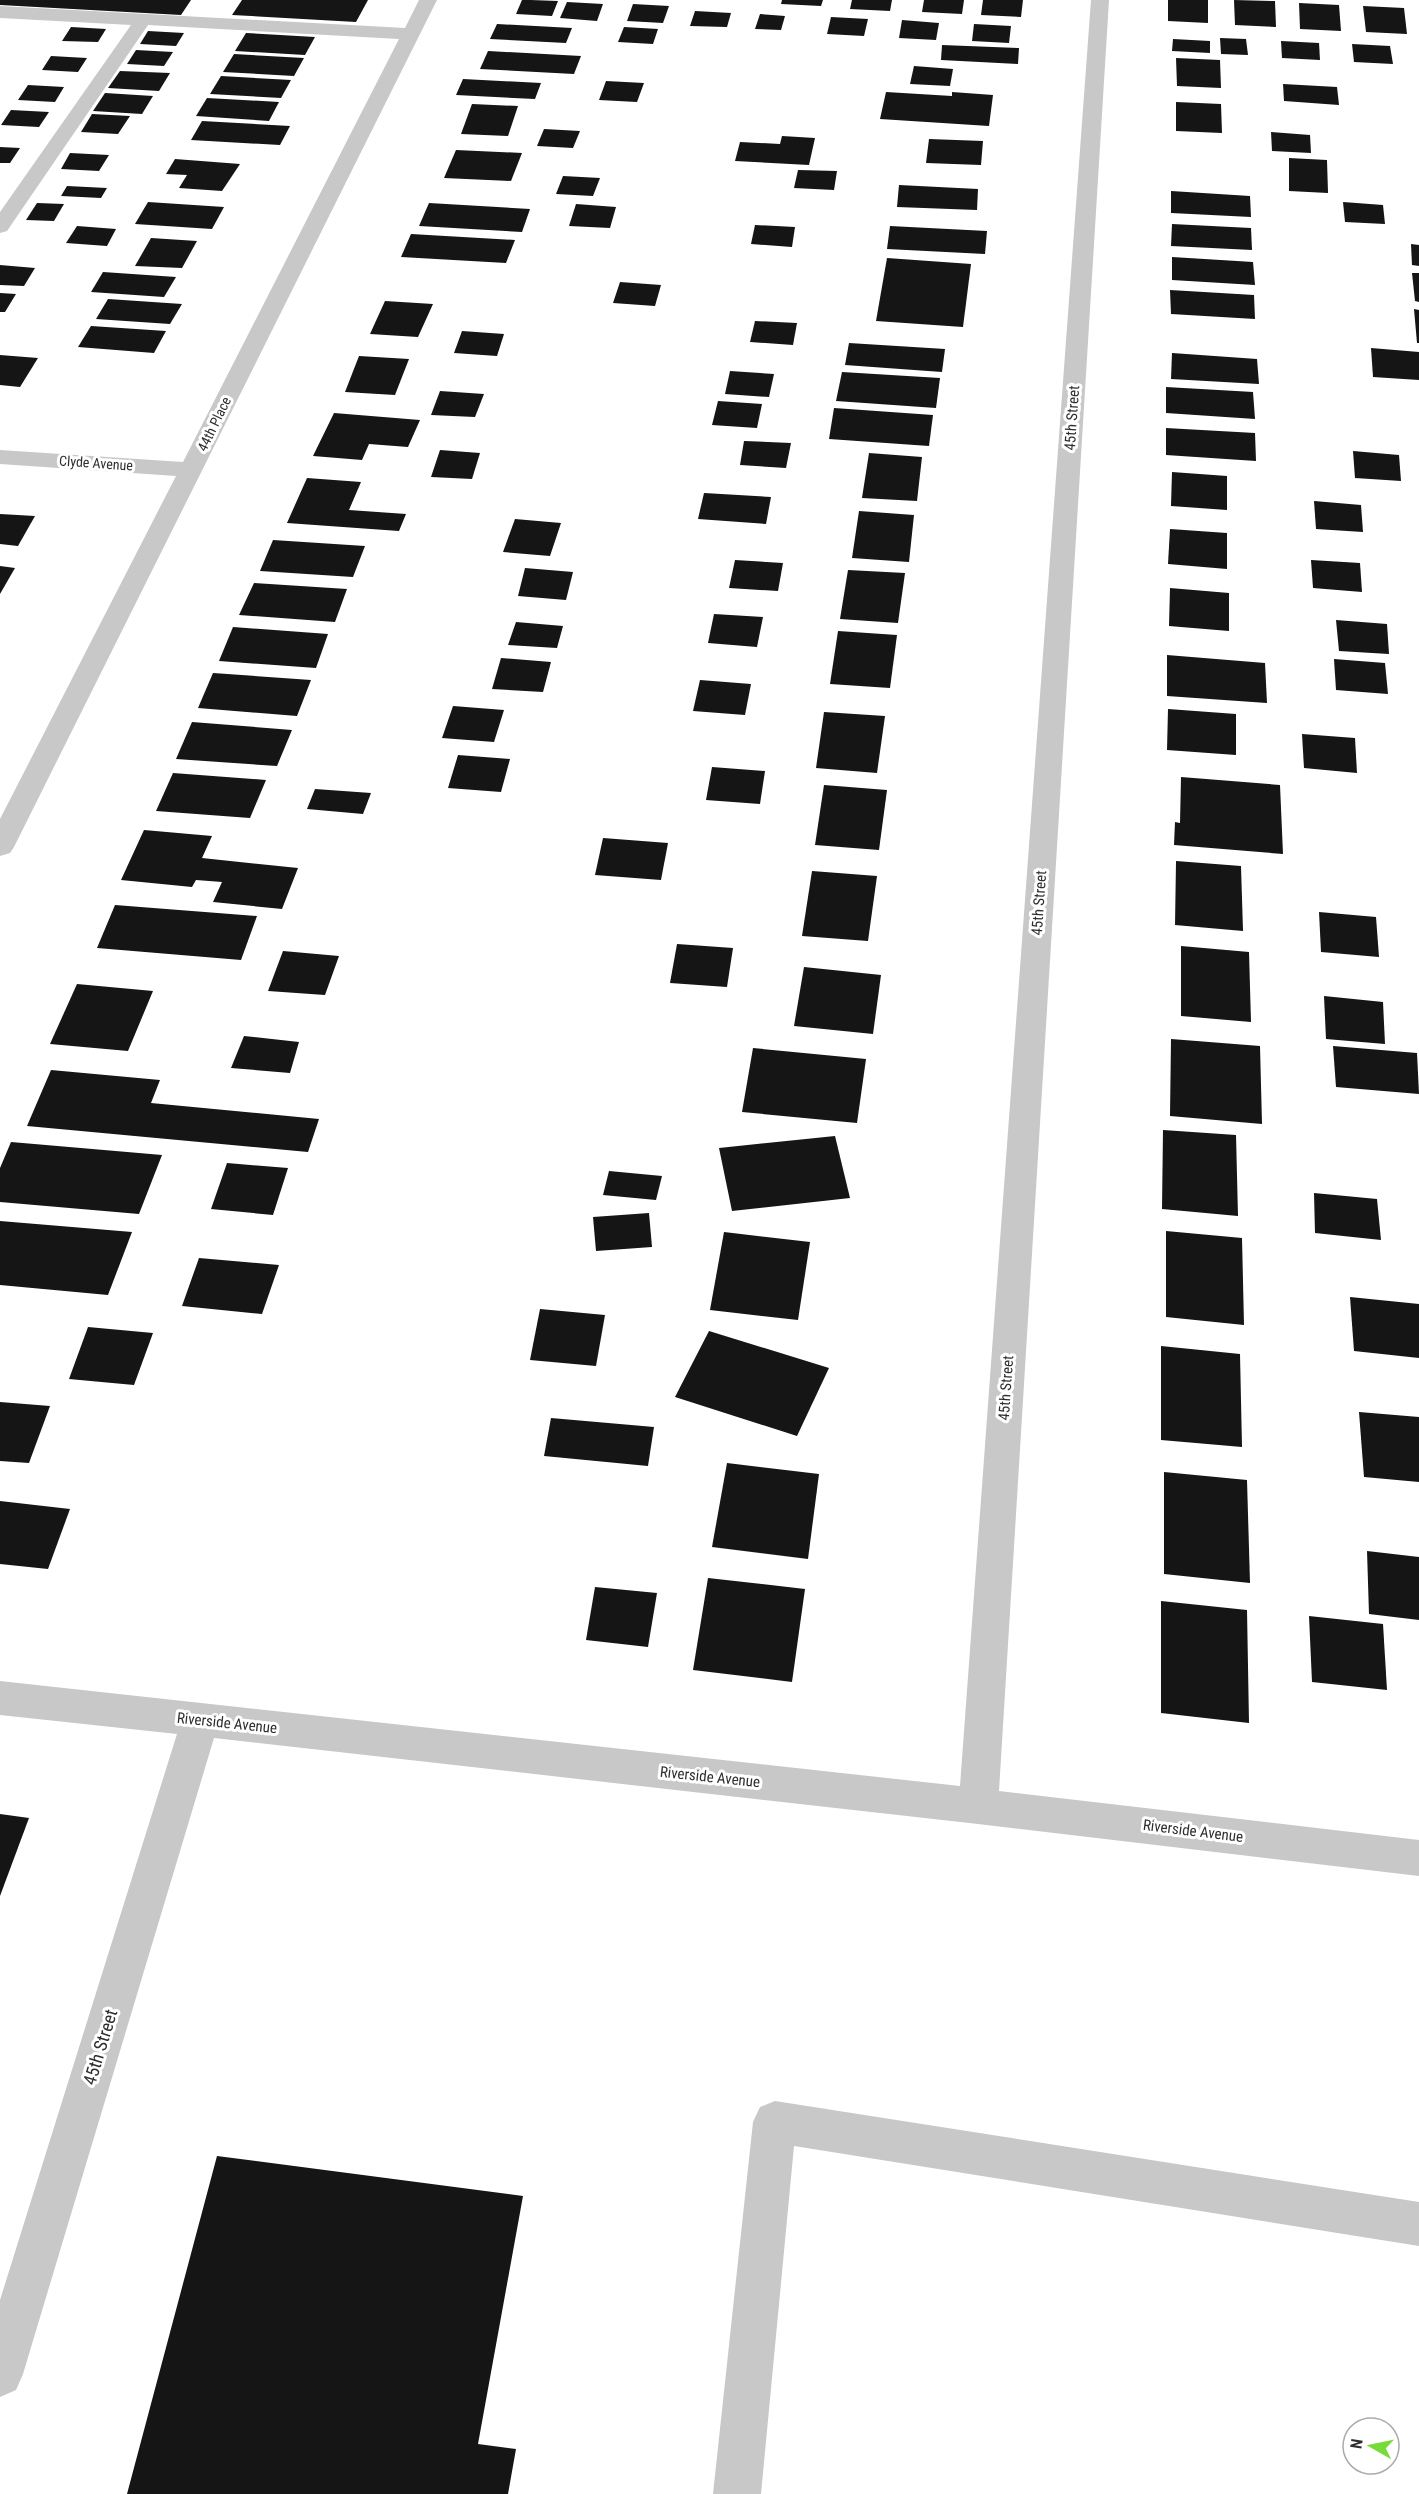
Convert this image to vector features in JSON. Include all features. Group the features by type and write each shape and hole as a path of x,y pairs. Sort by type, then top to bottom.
{"street":[{"name":"44th Place","path":"0,847 428,0"},
{"name":"45th Street","path":"978,1806 1100,0"},
{"path":"0,12 411,34"},
{"path":"0,227 142,20"},
{"name":"Clyde Avenue","path":"0,457 191,470"},
{"name":"Riverside Avenue","path":"0,1698 978,1806 1419,1858"},
{"name":"45th Street","path":"0,2374 200,1720"},
{"path":"736,2494 775,2122 1419,2224"}],"building":[{"path":"0,0 191,0 181,15 0,5"},
{"path":"242,0 368,0 356,22 232,15"},
{"path":"522,0 558,1 552,16 516,14"},
{"path":"782,0 823,0 821,6 781,4"},
{"path":"852,0 892,0 890,11 850,9"},
{"path":"924,0 964,0 962,14 922,12"},
{"path":"983,0 1023,0 1021,17 981,15"},
{"path":"1168,0 1208,0 1208,23 1168,21"},
{"path":"1234,0 1275,1 1276,27 1235,25"},
{"path":"567,2 603,4 597,21 560,18"},
{"path":"1299,3 1339,5 1341,31 1300,29"},
{"path":"633,4 669,6 663,23 627,21"},
{"path":"1363,6 1404,8 1407,34 1366,32"},
{"path":"695,11 731,13 727,27 690,26"},
{"path":"760,14 785,16 781,30 755,29"},
{"path":"831,17 868,19 864,36 827,34"},
{"path":"902,20 939,23 936,40 899,38"},
{"path":"497,24 572,28 566,43 490,39"},
{"path":"974,24 1011,26 1009,43 972,41"},
{"path":"71,27 106,29 98,42 62,41"},
{"path":"624,27 658,29 653,44 618,42"},
{"path":"148,31 184,33 176,46 140,44"},
{"path":"246,33 315,37 305,55 235,51"},
{"path":"1220,38 1246,39 1248,55 1221,54"},
{"path":"1173,39 1210,41 1210,53 1172,51"},
{"path":"1281,41 1319,43 1320,60 1282,58"},
{"path":"1352,44 1390,46 1393,64 1354,62"},
{"path":"942,45 1019,48 1018,64 941,60"},
{"path":"136,50 173,52 164,66 127,64"},
{"path":"488,51 581,56 574,74 480,69"},
{"path":"234,54 304,58 294,76 223,72"},
{"path":"51,56 87,58 78,72 42,70"},
{"path":"1176,58 1220,60 1221,88 1177,86"},
{"path":"914,66 953,69 950,86 910,84"},
{"path":"120,71 170,73 159,91 108,88"},
{"path":"221,76 291,80 281,98 210,94"},
{"path":"463,79 541,83 535,99 456,95"},
{"path":"606,81 644,83 637,102 599,100"},
{"path":"1283,84 1337,87 1339,105 1284,101"},
{"path":"28,85 64,87 55,102 18,100"},
{"path":"886,92 952,96 952,92 993,95 989,126 880,119"},
{"path":"105,93 153,96 142,114 93,111"},
{"path":"207,98 279,102 269,121 196,116"},
{"path":"1176,102 1221,104 1222,133 1176,131"},
{"path":"472,104 518,106 508,136 461,134"},
{"path":"11,110 49,112 39,127 1,125"},
{"path":"92,114 130,116 118,134 81,132"},
{"path":"202,121 290,126 280,145 191,140"},
{"path":"544,129 580,131 573,148 537,146"},
{"path":"1271,132 1310,135 1311,153 1272,151"},
{"path":"782,136 815,138 809,165 735,161 740,142 780,144"},
{"path":"929,139 983,141 981,165 926,163"},
{"path":"0,147 20,148 10,163 0,163"},
{"path":"456,150 522,153 511,181 444,178"},
{"path":"70,153 109,155 99,171 61,169"},
{"path":"1289,158 1327,160 1328,193 1289,191"},
{"path":"175,159 240,164 222,191 179,188 187,175 166,174"},
{"path":"798,170 837,171 834,190 794,188"},
{"path":"563,176 600,178 593,196 556,194"},
{"path":"899,185 978,189 977,210 897,207"},
{"path":"67,186 107,188 101,198 61,196"},
{"path":"1171,191 1250,196 1251,217 1171,213"},
{"path":"148,202 224,207 212,229 135,224"},
{"path":"1343,202 1383,205 1385,224 1345,222"},
{"path":"37,203 64,204 54,221 26,220"},
{"path":"429,203 530,209 522,232 419,226"},
{"path":"576,204 616,207 610,228 569,226"},
{"path":"1172,224 1251,228 1252,250 1171,246"},
{"path":"755,225 795,227 792,247 751,244"},
{"path":"77,226 116,229 107,246 66,243"},
{"path":"890,226 987,231 985,254 887,249"},
{"path":"411,234 515,240 506,263 401,257"},
{"path":"151,238 197,241 182,268 135,266"},
{"path":"1411,244 1419,245 1419,266 1412,265"},
{"path":"1172,257 1253,262 1255,285 1172,280"},
{"path":"887,258 971,264 963,327 876,321"},
{"path":"0,265 35,268 24,286 0,285"},
{"path":"103,272 176,277 164,297 91,292"},
{"path":"1412,273 1419,273 1419,302 1415,301"},
{"path":"620,282 661,285 655,306 613,303"},
{"path":"1170,290 1254,295 1255,319 1171,314"},
{"path":"0,293 16,294 5,312 0,312"},
{"path":"108,299 182,304 170,324 96,319"},
{"path":"385,301 433,304 418,337 370,334"},
{"path":"1414,309 1419,310 1419,343 1417,343"},
{"path":"755,321 797,323 793,345 750,342"},
{"path":"91,326 166,331 154,353 78,347"},
{"path":"462,331 504,334 497,356 454,353"},
{"path":"849,343 945,349 942,372 845,365"},
{"path":"1371,348 1419,352 1419,380 1373,377"},
{"path":"1172,353 1257,359 1259,384 1171,379"},
{"path":"0,355 38,358 20,387 0,385"},
{"path":"359,356 409,359 395,395 345,392"},
{"path":"730,371 774,374 769,397 725,394"},
{"path":"842,372 940,378 936,408 836,401"},
{"path":"1166,387 1253,392 1255,419 1166,413"},
{"path":"440,391 484,394 475,417 431,415"},
{"path":"718,401 762,404 757,428 712,425"},
{"path":"834,408 933,415 929,446 829,439"},
{"path":"334,413 420,420 408,447 369,444 362,460 313,456"},
{"path":"1166,428 1255,433 1256,461 1166,455"},
{"path":"744,441 791,443 786,468 740,465"},
{"path":"440,450 480,453 472,479 431,477"},
{"path":"1353,451 1399,455 1401,481 1355,478"},
{"path":"869,453 922,457 917,501 862,498"},
{"path":"1172,472 1227,476 1227,510 1171,506"},
{"path":"307,478 361,482 349,510 406,514 399,531 287,523"},
{"path":"704,493 771,497 766,524 698,519"},
{"path":"1314,501 1361,505 1363,532 1316,529"},
{"path":"859,511 914,515 909,562 852,558"},
{"path":"0,514 35,516 18,546 0,544"},
{"path":"515,519 561,523 550,556 503,552"},
{"path":"1170,529 1227,533 1227,569 1168,564"},
{"path":"273,540 365,546 353,577 260,571"},
{"path":"735,560 783,563 778,591 729,588"},
{"path":"1311,560 1360,563 1362,592 1313,588"},
{"path":"0,566 15,568 0,594"},
{"path":"525,568 573,572 566,600 518,596"},
{"path":"848,570 905,573 898,623 840,619"},
{"path":"254,583 347,589 335,622 239,615"},
{"path":"1170,588 1229,593 1229,631 1169,626"},
{"path":"714,614 763,617 757,647 708,643"},
{"path":"1336,620 1387,624 1389,654 1339,651"},
{"path":"516,622 563,626 557,648 508,645"},
{"path":"233,627 328,634 316,668 219,661"},
{"path":"838,631 897,635 890,688 830,684"},
{"path":"1167,655 1265,663 1267,703 1167,696"},
{"path":"501,658 551,662 543,692 492,689"},
{"path":"1334,659 1385,663 1388,694 1336,690"},
{"path":"213,673 311,680 297,716 198,708"},
{"path":"700,680 751,684 745,715 693,711"},
{"path":"453,706 504,710 494,742 442,738"},
{"path":"1168,709 1236,714 1236,755 1167,750"},
{"path":"824,712 885,716 877,773 816,768"},
{"path":"192,722 292,730 277,766 176,759"},
{"path":"1302,734 1355,738 1357,773 1304,768"},
{"path":"458,755 510,759 501,792 448,788"},
{"path":"712,767 765,771 760,804 706,800"},
{"path":"173,773 266,780 250,818 156,811"},
{"path":"1181,777 1280,785 1283,854 1174,845 1175,822 1180,823"},
{"path":"824,785 887,790 879,850 815,845"},
{"path":"315,789 371,793 363,814 307,809"},
{"path":"144,830 212,836 202,858 298,868 282,909 213,902 222,882 196,880 192,887 121,880"},
{"path":"603,838 668,843 661,880 595,875"},
{"path":"1176,861 1241,866 1243,931 1175,925"},
{"path":"812,871 877,876 868,941 802,936"},
{"path":"115,905 257,916 241,960 97,948"},
{"path":"1319,912 1376,917 1379,957 1321,952"},
{"path":"677,944 733,948 727,987 670,983"},
{"path":"1181,946 1249,952 1251,1022 1181,1016"},
{"path":"283,951 339,956 325,995 268,991"},
{"path":"804,967 881,975 873,1034 794,1026"},
{"path":"77,984 153,991 128,1051 50,1044"},
{"path":"1324,996 1383,1002 1385,1044 1326,1039"},
{"path":"244,1036 299,1042 290,1073 231,1068"},
{"path":"1171,1039 1260,1046 1262,1124 1170,1116"},
{"path":"1333,1046 1417,1053 1419,1094 1336,1087"},
{"path":"753,1048 866,1059 857,1123 742,1112"},
{"path":"51,1070 160,1080 151,1103 319,1119 308,1152 27,1126"},
{"path":"1163,1130 1236,1135 1238,1216 1162,1209"},
{"path":"835,1136 850,1198 732,1211 719,1148"},
{"path":"11,1142 162,1155 139,1214 0,1202 0,1168"},
{"path":"227,1163 288,1168 273,1215 211,1209"},
{"path":"609,1171 662,1176 656,1200 603,1195"},
{"path":"1314,1193 1377,1199 1381,1240 1315,1233"},
{"path":"649,1213 652,1247 596,1251 593,1217"},
{"path":"0,1221 132,1232 108,1295 0,1285"},
{"path":"1166,1231 1242,1238 1244,1325 1166,1317"},
{"path":"724,1232 810,1242 798,1320 710,1310"},
{"path":"199,1258 279,1265 262,1314 182,1306"},
{"path":"1350,1297 1419,1304 1419,1358 1354,1351"},
{"path":"540,1309 605,1315 596,1366 530,1360"},
{"path":"88,1327 153,1333 134,1385 69,1379"},
{"path":"709,1331 829,1368 797,1436 675,1397"},
{"path":"1161,1346 1240,1354 1242,1447 1161,1440"},
{"path":"0,1402 50,1406 29,1463 0,1461"},
{"path":"1359,1412 1419,1417 1419,1482 1364,1477"},
{"path":"551,1418 654,1427 648,1466 544,1456"},
{"path":"727,1463 819,1474 808,1559 712,1547"},
{"path":"1164,1472 1247,1480 1250,1583 1164,1574"},
{"path":"0,1501 70,1509 48,1569 0,1564"},
{"path":"1367,1551 1419,1557 1419,1620 1369,1614"},
{"path":"708,1578 805,1589 792,1682 693,1670"},
{"path":"595,1587 657,1593 648,1647 586,1640"},
{"path":"1161,1601 1247,1610 1249,1723 1161,1713"},
{"path":"1309,1616 1383,1624 1387,1690 1312,1682"},
{"path":"0,1814 29,1818 0,1896"},
{"path":"217,2156 523,2196 478,2444 516,2449 508,2494 127,2494"}]}
